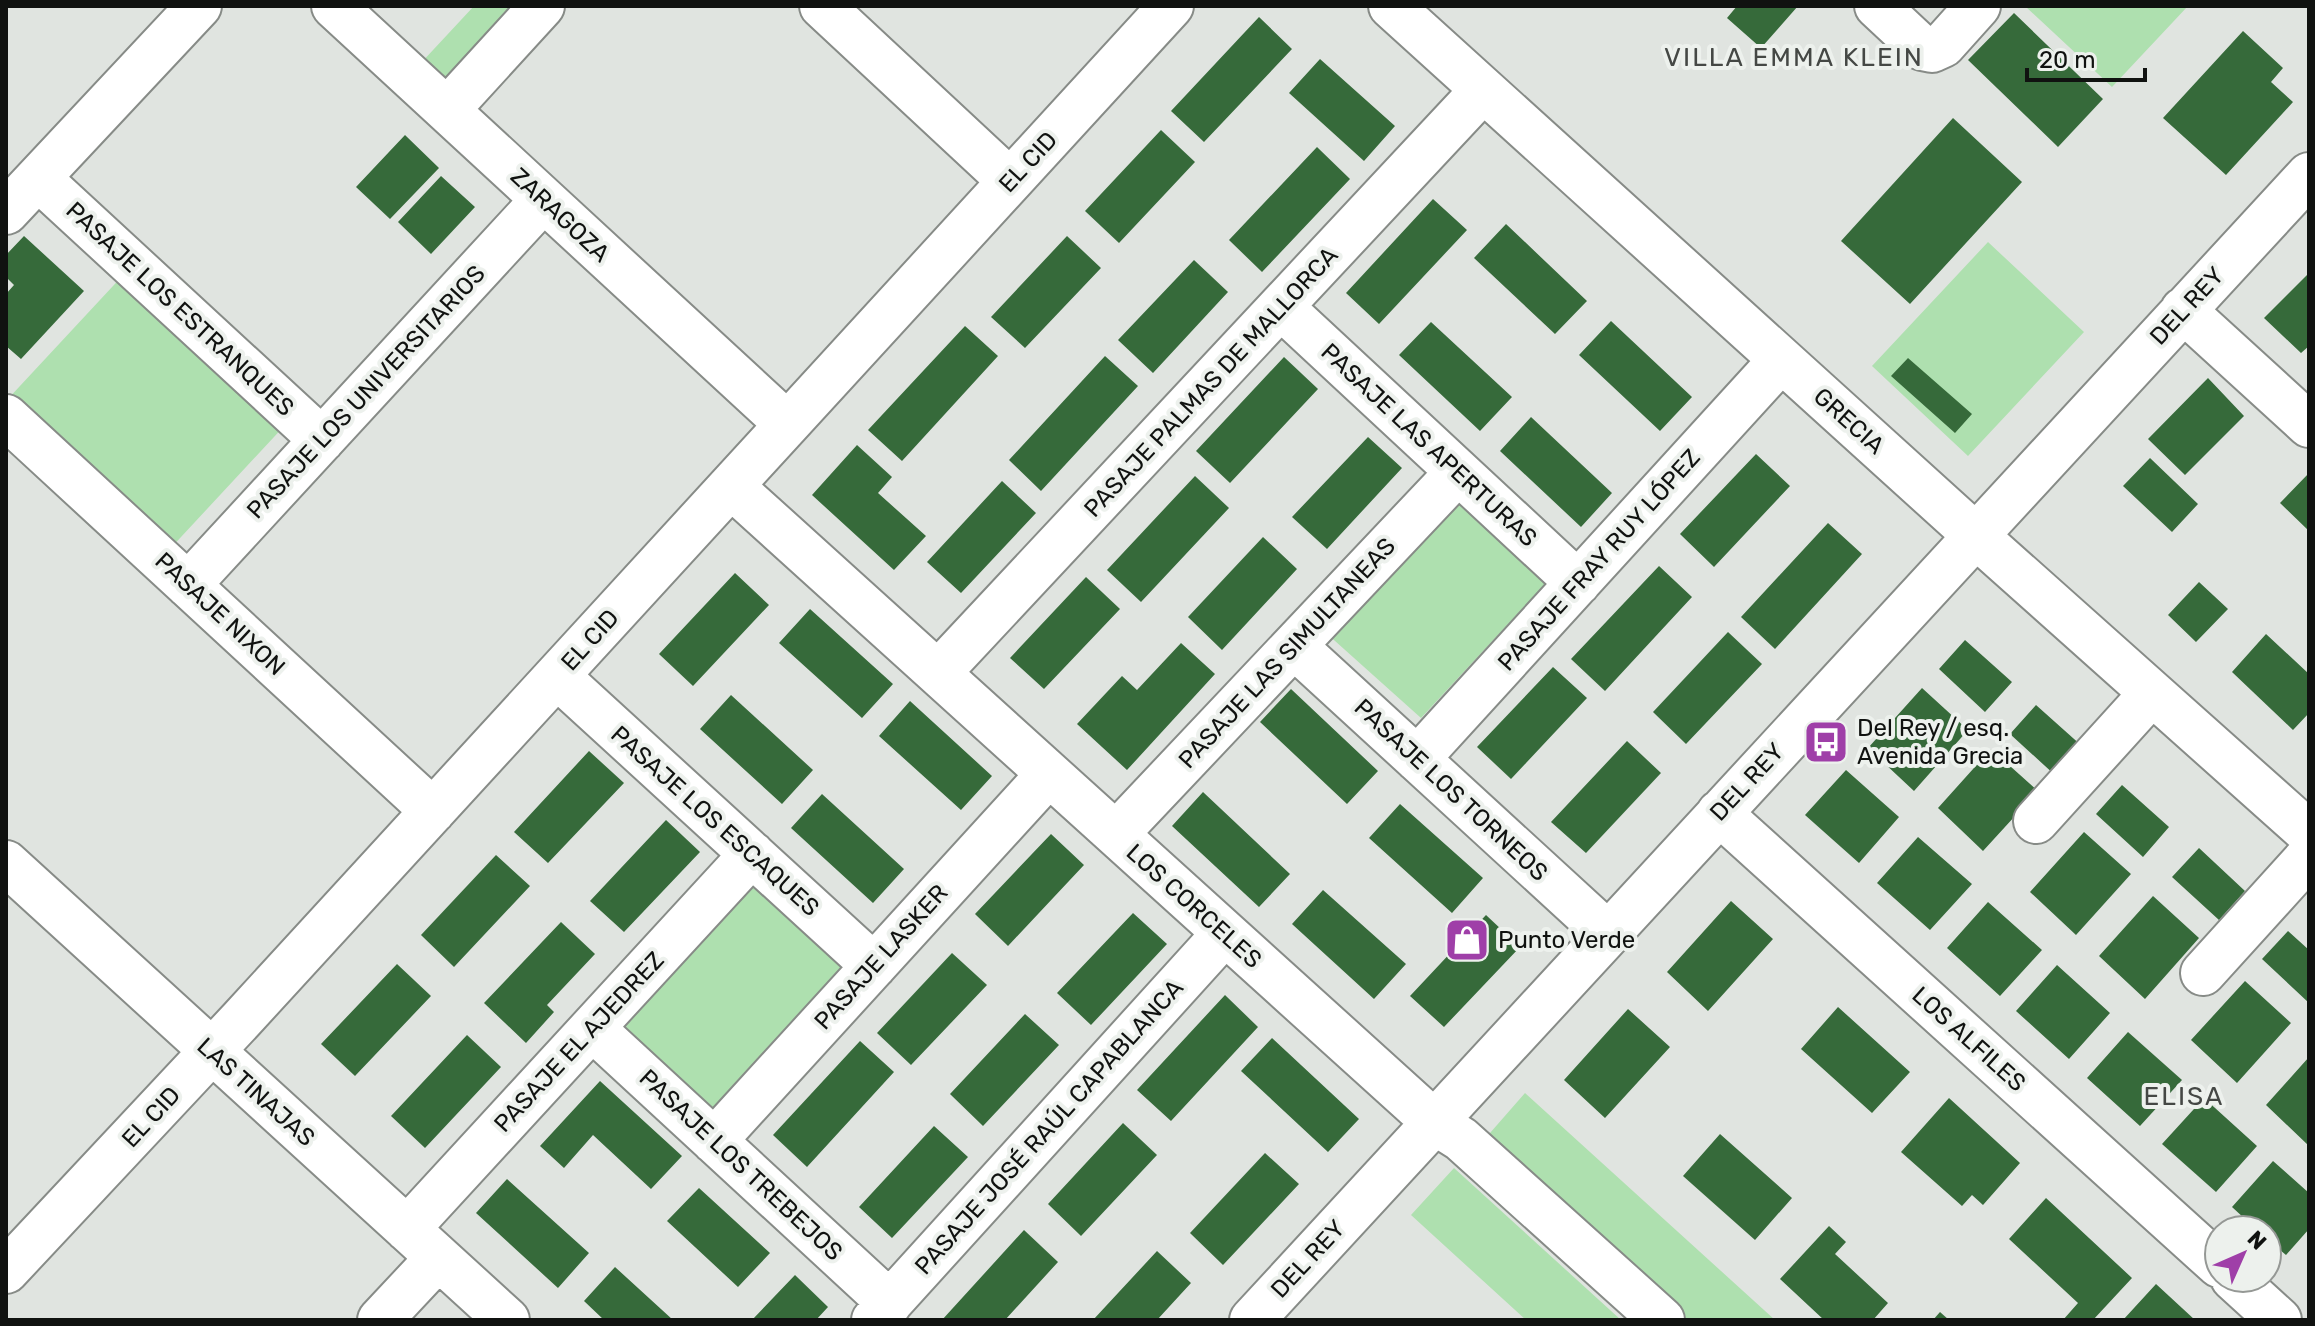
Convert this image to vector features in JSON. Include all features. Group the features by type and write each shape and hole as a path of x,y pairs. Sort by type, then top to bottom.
{"street":[{"path":"6,212 199,6"},
{"name":"ZARAGOZA","path":"334,6 787,424"},
{"path":"447,110 542,6"},
{"path":"822,6 1010,181"},
{"name":"EL CID","path":"6,1271 212,1051 1171,6"},
{"name":"GRECIA","path":"1391,6 2309,833"},
{"path":"1877,6 1922,48 1932,50 1943,45 1978,6"},
{"name":"PASAJE PALMAS DE MALLORCA","path":"938,673 1483,90"},
{"name":"DEL REY","path":"1252,1320 2309,175"},
{"name":"PASAJE LOS ESTRANQUES","path":"38,178 322,440"},
{"name":"PASAJE LOS UNIVERSITARIOS","path":"188,585 543,200"},
{"name":"PASAJE LAS APERTURAS","path":"1281,307 1578,583"},
{"path":"2183,310 2309,425"},
{"name":"PASAJE FRAY RUY LÓPEZ","path":"1417,759 1781,360"},
{"name":"PASAJE NIXON","path":"6,417 433,811"},
{"name":"PASAJE LAS SIMULTANEAS","path":"1116,834 1458,472"},
{"name":"LOS CORCELES","path":"731,486 1434,1122 1461,1139 1662,1320"},
{"name":"PASAJE LOS TORNEOS","path":"1294,646 1608,934"},
{"name":"PASAJE LOS ESCAQUES","path":"557,676 874,966"},
{"path":"2036,821 2152,693"},
{"name":"PASAJE LASKER","path":"714,1141 1049,774"},
{"name":"LOS ALFILES","path":"1719,813 2203,1251"},
{"name":"PASAJE EL AJEDREZ","path":"380,1320 422,1243 592,1028 752,854"},
{"path":"2203,973 2309,856"},
{"name":"LAS TINAJAS","path":"6,863 507,1320"},
{"name":"PASAJE JOSÉ RAÚL CAPABLANCA","path":"882,1311 1225,933"},
{"name":"PASAJE LOS TREBEJOS","path":"592,1028 714,1141 882,1311"},
{"path":"2251,1294 2279,1320"}],"green space":[{"path":"474,6 527,6 449,90 420,64"},
{"path":"2025,6 2188,6 2112,87"},
{"path":"1988,242 2084,332 1968,456 1872,366"},
{"path":"126,272 287,423 168,551 6,401"},
{"path":"1454,494 1548,581 1421,718 1325,632"},
{"path":"759,879 852,966 713,1117 619,1031"},
{"path":"1525,1093 1775,1320 1680,1320 1483,1141"},
{"path":"1454,1168 1621,1320 1526,1320 1411,1215"}],"building":[{"path":"1737,6 1798,6 1761,48 1727,18"},
{"path":"2014,13 2103,99 2058,147 1968,60"},
{"path":"1259,17 1292,49 1204,142 1171,111"},
{"path":"2243,31 2283,68 2271,82 2293,102 2226,175 2163,118"},
{"path":"1320,59 1395,126 1364,161 1289,93"},
{"path":"1953,118 2022,182 1910,304 1841,241"},
{"path":"1161,130 1195,162 1119,243 1085,211"},
{"path":"405,135 439,168 390,219 356,187"},
{"path":"1317,147 1350,179 1262,272 1229,240"},
{"path":"441,176 475,207 431,254 398,222"},
{"path":"1433,199 1467,230 1379,324 1346,293"},
{"path":"1506,224 1587,301 1555,334 1474,258"},
{"path":"24,236 84,291 21,359 6,346 6,294 14,285 6,277 6,255"},
{"path":"1067,236 1101,268 1025,348 991,317"},
{"path":"1194,260 1228,292 1153,373 1118,340"},
{"path":"2309,273 2309,346 2301,353 2264,318"},
{"path":"1611,321 1692,397 1660,431 1579,355"},
{"path":"1431,322 1512,397 1480,431 1399,355"},
{"path":"965,326 998,356 902,461 868,430"},
{"path":"1105,356 1138,386 1041,491 1009,460"},
{"path":"1284,357 1318,389 1230,483 1196,451"},
{"path":"1908,358 1972,414 1955,433 1891,376"},
{"path":"2208,378 2244,416 2185,475 2148,439"},
{"path":"1531,417 1612,493 1581,527 1500,451"},
{"path":"1368,437 1402,468 1327,549 1292,517"},
{"path":"857,445 892,477 878,493 926,536 894,570 812,495"},
{"path":"1756,454 1790,486 1714,567 1680,534"},
{"path":"2150,458 2198,504 2172,532 2123,486"},
{"path":"2309,473 2309,531 2280,503"},
{"path":"1195,476 1229,508 1141,602 1107,570"},
{"path":"1002,481 1036,513 961,593 927,562"},
{"path":"1828,523 1862,554 1775,649 1741,617"},
{"path":"1263,537 1297,569 1222,650 1188,617"},
{"path":"1659,566 1692,597 1605,691 1571,659"},
{"path":"735,573 769,605 693,686 659,654"},
{"path":"1086,577 1120,609 1044,689 1010,658"},
{"path":"2199,582 2228,609 2196,642 2168,615"},
{"path":"810,609 893,684 862,718 779,643"},
{"path":"1728,632 1762,664 1686,744 1653,712"},
{"path":"2266,634 2309,674 2309,713 2293,730 2232,672"},
{"path":"1965,640 2012,682 1985,712 1939,669"},
{"path":"1181,643 1215,674 1127,770 1077,724 1122,676 1137,690"},
{"path":"1553,667 1587,698 1511,779 1477,747"},
{"path":"1922,688 1968,730 1914,791 1868,748"},
{"path":"1291,689 1378,771 1347,804 1260,722"},
{"path":"731,695 813,770 782,804 700,729"},
{"path":"910,701 992,776 961,810 879,736"},
{"path":"2036,705 2083,747 2056,776 2010,734"},
{"path":"1627,741 1661,773 1586,853 1551,822"},
{"path":"1991,749 2038,791 1983,851 1938,808"},
{"path":"589,751 624,783 548,863 514,832"},
{"path":"1846,770 1899,817 1859,863 1805,815"},
{"path":"2122,785 2169,827 2143,857 2096,814"},
{"path":"1203,792 1290,874 1259,907 1172,826"},
{"path":"822,794 904,869 873,903 791,828"},
{"path":"1400,804 1483,878 1452,913 1369,838"},
{"path":"666,820 700,852 624,932 590,901"},
{"path":"2084,832 2131,874 2076,935 2030,892"},
{"path":"1051,834 1084,865 1008,946 975,914"},
{"path":"1918,837 1972,884 1930,930 1877,883"},
{"path":"2199,848 2245,891 2219,920 2172,877"},
{"path":"496,855 530,886 454,967 421,935"},
{"path":"1323,890 1406,964 1374,999 1292,924"},
{"path":"2153,896 2199,938 2145,999 2099,956"},
{"path":"1731,901 1773,939 1708,1011 1667,972"},
{"path":"1988,902 2042,950 2000,996 1947,948"},
{"path":"1133,913 1167,944 1091,1025 1057,993"},
{"path":"1486,915 1520,947 1444,1027 1410,996"},
{"path":"561,922 595,954 547,1005 554,1012 526,1043 484,1003"},
{"path":"2288,931 2309,950 2309,1003 2262,959"},
{"path":"952,953 987,985 911,1065 877,1033"},
{"path":"397,964 431,996 355,1076 321,1044"},
{"path":"2057,965 2110,1013 2069,1059 2016,1011"},
{"path":"2245,981 2291,1023 2237,1083 2191,1040"},
{"path":"1225,995 1258,1027 1171,1121 1137,1090"},
{"path":"1838,1007 1910,1072 1872,1113 1801,1049"},
{"path":"1628,1009 1670,1047 1605,1118 1564,1080"},
{"path":"1025,1014 1059,1045 983,1126 950,1094"},
{"path":"2128,1032 2182,1080 2140,1126 2087,1078"},
{"path":"467,1035 501,1067 425,1148 391,1116"},
{"path":"1272,1038 1359,1119 1328,1152 1241,1071"},
{"path":"860,1041 894,1072 807,1167 773,1135"},
{"path":"2309,1057 2309,1146 2266,1105"},
{"path":"600,1081 682,1156 651,1189 593,1135 564,1168 540,1146"},
{"path":"1949,1098 2020,1163 1983,1205 1972,1195 1962,1206 1901,1152"},
{"path":"2204,1098 2257,1146 2216,1192 2162,1144"},
{"path":"1123,1123 1157,1155 1081,1236 1048,1204"},
{"path":"934,1126 968,1157 892,1238 859,1207"},
{"path":"1720,1134 1792,1198 1755,1240 1683,1176"},
{"path":"1265,1153 1299,1184 1223,1265 1190,1233"},
{"path":"2273,1161 2309,1193 2309,1229 2286,1255 2283,1252 2283,1214 2240,1214 2232,1207"},
{"path":"507,1179 589,1253 558,1288 476,1213"},
{"path":"699,1188 770,1253 738,1287 667,1221"},
{"path":"2046,1198 2132,1278 2093,1320 2063,1320 2078,1303 2009,1239"},
{"path":"1829,1226 1846,1242 1835,1254 1888,1303 1873,1320 1824,1320 1780,1279"},
{"path":"1024,1230 1058,1262 1005,1320 942,1320"},
{"path":"1157,1251 1191,1283 1157,1320 1093,1320"},
{"path":"615,1267 673,1320 604,1320 584,1301"},
{"path":"795,1275 828,1307 816,1320 752,1320"},
{"path":"2156,1284 2195,1320 2123,1320"},
{"path":"1940,1312 1949,1320 1933,1320"}],"place":[{"name":"Del Rey / esq. Avenida Grecia","path":"1826,742"},
{"name":"Punto Verde","path":"1467,940"}],"district":[{"name":"VILLA EMMA KLEIN","path":"1794,57"},
{"name":"ELISA","path":"2184,1096"}]}
